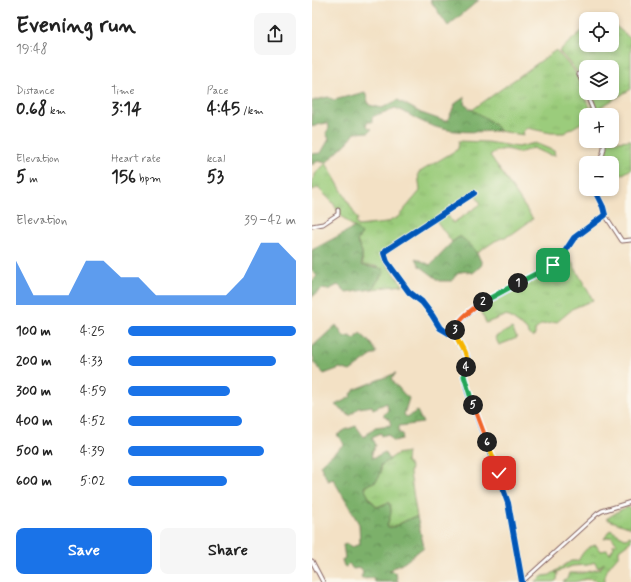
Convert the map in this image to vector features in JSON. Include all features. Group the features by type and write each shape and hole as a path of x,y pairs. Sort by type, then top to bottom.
{"street":[{"path":"457,338 440,328 422,302 409,292 387,262 384,253 474,193"},
{"path":"598,196 603,207 604,215 622,241 631,240"},
{"path":"312,226 323,224 338,214 338,210"},
{"path":"522,582 508,503 468,392 464,376 466,357 455,334 456,327 462,319 477,306 558,262 574,238 604,215"},
{"path":"522,582 597,514 631,502"},
{"path":"312,561 323,582"}],"green space":[{"path":"430,0 479,0 448,26"},
{"path":"619,29 631,39 631,89 619,96 619,60 579,60 579,74 559,51 579,34 579,52 619,52"},
{"path":"556,50 576,73 579,80 579,100 587,100 590,108 579,108 579,124 564,133 551,133 527,128 522,132 523,135 499,131 472,110"},
{"path":"365,92 369,105 382,108 398,100 421,113 444,121 447,121 456,103 465,97 464,104 493,123 499,131 480,132 441,129 395,108 372,117 372,122 368,122 366,124 372,129 369,132 355,133 350,140 326,163 318,161 312,165 312,154 321,153 329,139 326,133 329,128 328,123 312,127 312,101 328,97 334,100"},
{"path":"590,100 612,100 599,108 593,108"},
{"path":"631,140 631,169 619,177 619,156 603,156 605,148 619,148 619,141"},
{"path":"459,141 487,142 518,147 535,143 554,151 555,156 533,148 519,153 512,150 501,150 490,155 533,219 512,234 495,241 477,253 460,236 452,242 435,219 385,254 381,254 382,258 403,285 372,289 384,271 375,266 363,266 362,252 357,241 362,234 340,215 333,203 318,188 312,190 312,180 315,174 326,163 358,219 356,222 358,226 386,223 398,217 420,191 418,173 458,149","holes":["475,194 481,204 453,223 446,213"]},
{"path":"355,227 362,234 357,241 362,252 362,265 380,268 383,269 384,272 372,289 346,293 338,285 328,290 322,289 312,297 312,281 317,276 312,271 312,250"},
{"path":"460,236 473,249 481,261 482,265 473,273 461,272 456,275 452,281 440,281 420,266 416,258 430,265 452,242"},
{"path":"566,252 593,300 574,308 557,322 541,325 535,330 535,335 532,337 525,328 507,315 486,323 480,307 491,299 557,265"},
{"path":"336,325 344,337 350,336 355,339 360,333 372,344 377,353 350,371 340,368 324,374 313,362 312,347"},
{"path":"512,328 517,338 499,345 495,337"},
{"path":"396,373 392,378 393,381 409,398 404,415 407,417 417,411 423,423 399,426 399,433 403,434 402,439 394,441 388,434 382,436 381,433 372,437 376,445 372,452 373,458 385,452 390,460 381,465 381,473 376,481 365,486 364,488 370,499 377,507 389,503 391,512 387,525 388,528 417,517 424,547 403,564 393,568 389,572 393,571 396,574 398,582 375,582 374,578 362,579 361,577 363,573 360,568 353,569 349,564 346,567 344,566 342,560 345,558 343,545 347,544 352,547 360,544 359,524 333,479 328,481 320,465 344,444 337,435 345,430 356,426 364,437 375,427 391,425 391,420 383,415 388,410 387,403 373,409 372,406 359,408 350,416 335,405 351,397 350,394 354,392 354,390"},
{"path":"407,452 406,461 411,467 410,473 417,517 388,528 387,525 391,511 389,502 377,507 365,492 365,486 381,473 381,465 397,454"},
{"path":"628,507 631,509 631,528 606,519 622,509"},
{"path":"610,530 625,538 631,536 631,541 619,550 619,555 607,571 604,582 586,579 575,582 563,582 567,579 569,573 582,573 600,569 604,563 598,568 594,562 588,565 572,566 555,573 558,573 557,580 554,582 535,582 543,576 550,575 571,561 578,561 585,550 590,547 596,545 600,551 607,550 610,554 614,547 613,545 617,544 611,537 604,539"}],"cycle path":[{"path":"457,338 440,328 422,302 409,292 387,262 384,253 474,193"},
{"path":"522,582 508,503 468,392 464,376 466,357 455,334 456,327 462,319 478,305 558,262 574,238 605,215 598,196"}],"route":[{"path":"499,473 468,392 464,376 466,357 455,334 456,327 462,319 478,305 553,265"}]}
